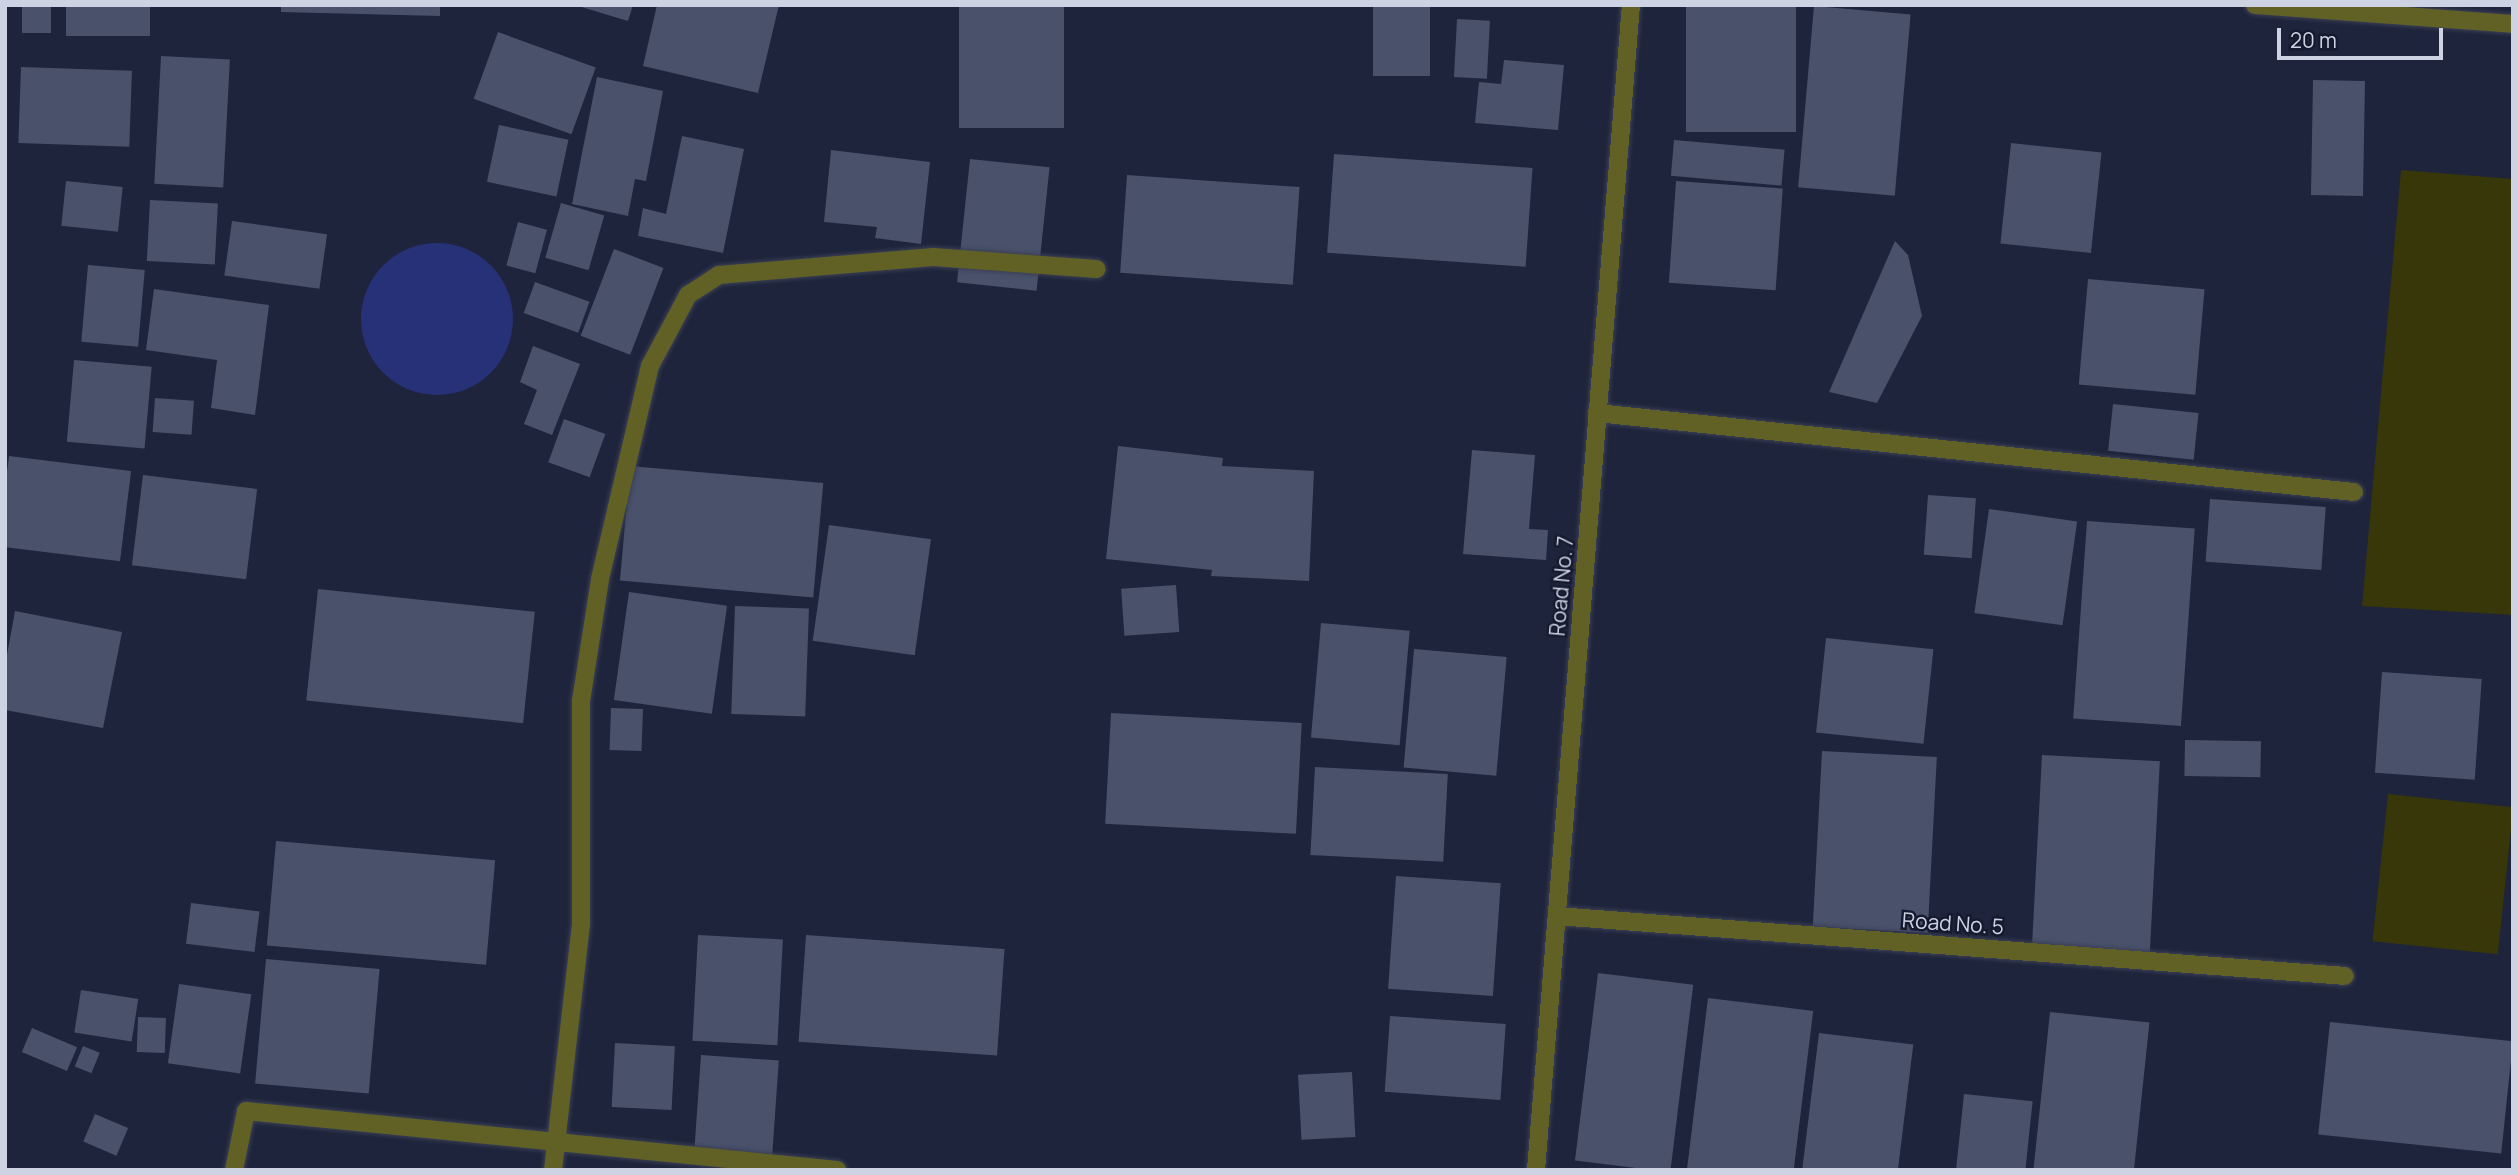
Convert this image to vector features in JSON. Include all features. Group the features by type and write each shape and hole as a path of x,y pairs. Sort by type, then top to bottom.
{"street":[{"name":"Road No. 7","path":"1536,1170 1631,5"},
{"path":"2255,5 2513,24"},
{"path":"553,1170 554,1142 582,923 582,701 600,579 650,366 688,295 719,275 933,257 1097,269"},
{"path":"1597,412 2354,492"},
{"name":"Road No. 5","path":"1557,916 2345,976"},
{"path":"234,1170 246,1111 837,1170"}],"shaded area":[{"path":"2401,170 2513,179 2513,615 2362,606"},
{"path":"437,243 466,249 491,265 507,290 513,319 507,348 491,373 466,389 437,395 408,389 383,373 367,348 361,319 367,290 383,265 408,249"},
{"path":"2388,794 2513,807 2498,954 2373,941"}],"building":[{"path":"22,5 51,5 51,33 22,33"},
{"path":"66,5 150,5 150,36 66,36"},
{"path":"281,5 440,5 440,16 281,12"},
{"path":"575,5 633,5 628,21"},
{"path":"657,5 779,5 758,93 643,66"},
{"path":"959,5 1064,5 1064,128 959,128"},
{"path":"1373,5 1430,5 1430,76 1373,76"},
{"path":"1686,5 1796,5 1796,132 1686,132"},
{"path":"1814,6 1911,14 1895,196 1798,187"},
{"path":"1457,19 1490,21 1487,79 1454,77"},
{"path":"498,32 596,68 571,134 474,99"},
{"path":"161,56 230,60 223,187 154,184"},
{"path":"1504,60 1564,65 1558,130 1475,123 1479,82 1501,84"},
{"path":"21,67 132,71 129,147 18,143"},
{"path":"597,77 663,91 646,181 635,179 628,216 572,204"},
{"path":"2313,80 2365,81 2363,196 2311,195"},
{"path":"499,125 568,140 556,196 487,182"},
{"path":"682,136 744,149 723,253 638,236 643,208 666,214"},
{"path":"1674,140 1785,150 1781,186 1671,176"},
{"path":"2011,143 2102,153 2091,253 2000,243"},
{"path":"831,150 930,162 921,244 875,238 877,227 824,222"},
{"path":"1334,154 1533,168 1526,267 1327,253"},
{"path":"970,159 1050,167 1037,291 957,282"},
{"path":"1127,175 1300,187 1293,285 1120,273"},
{"path":"66,181 123,187 118,232 61,226"},
{"path":"1676,181 1783,188 1776,290 1669,283"},
{"path":"150,200 218,204 215,264 147,261"},
{"path":"561,203 604,215 589,270 545,258"},
{"path":"232,221 327,234 319,289 224,275"},
{"path":"518,222 547,230 535,273 506,265"},
{"path":"1895,241 1908,255 1922,316 1877,403 1829,392"},
{"path":"614,249 663,268 630,355 581,336"},
{"path":"88,265 145,270 138,347 81,342"},
{"path":"2088,279 2205,289 2195,395 2079,385"},
{"path":"535,282 590,302 578,333 524,313"},
{"path":"154,289 269,305 255,415 211,408 217,360 146,350"},
{"path":"533,346 580,364 552,435 524,424 537,390 520,382"},
{"path":"74,360 152,367 145,448 67,442"},
{"path":"155,398 194,401 192,435 153,432"},
{"path":"2113,404 2199,413 2194,460 2108,451"},
{"path":"564,419 605,434 590,477 548,462"},
{"path":"1118,446 1223,458 1222,466 1314,471 1309,581 1211,576 1212,570 1106,559"},
{"path":"1472,450 1535,455 1529,529 1548,530 1546,560 1463,554"},
{"path":"9,456 131,471 120,561 5,547 5,489"},
{"path":"630,466 823,483 813,597 620,581"},
{"path":"143,475 257,489 246,579 132,565"},
{"path":"1928,495 1976,498 1972,558 1924,555"},
{"path":"2210,499 2326,507 2321,570 2206,562"},
{"path":"1989,509 2077,521 2063,625 1974,613"},
{"path":"2087,521 2195,529 2181,726 2073,719"},
{"path":"829,525 931,539 915,655 813,641"},
{"path":"1176,585 1179,632 1124,636 1121,589"},
{"path":"318,589 535,612 523,723 306,700"},
{"path":"629,592 727,606 712,714 614,700"},
{"path":"735,606 809,609 805,717 731,714"},
{"path":"15,611 122,632 103,728 5,710 5,666"},
{"path":"1321,623 1410,631 1400,745 1311,738"},
{"path":"1826,638 1933,649 1923,744 1816,732"},
{"path":"1414,649 1507,657 1496,776 1404,768"},
{"path":"2382,672 2482,679 2475,780 2375,773"},
{"path":"611,708 643,709 642,751 610,750"},
{"path":"1111,713 1302,723 1296,834 1105,824"},
{"path":"2185,740 2261,741 2260,777 2184,776"},
{"path":"1822,751 1937,757 1928,933 1813,927"},
{"path":"2042,755 2160,761 2150,953 2032,947"},
{"path":"1315,767 1448,774 1443,862 1310,855"},
{"path":"276,841 495,860 486,965 267,946"},
{"path":"1396,876 1501,883 1493,996 1388,989"},
{"path":"191,903 259,911 254,952 186,944"},
{"path":"698,935 783,939 777,1045 692,1041"},
{"path":"806,935 1005,949 997,1056 799,1042"},
{"path":"266,959 380,969 369,1093 255,1084"},
{"path":"1598,973 1693,985 1671,1170 1575,1161"},
{"path":"179,984 251,994 240,1073 168,1063"},
{"path":"81,990 138,999 132,1042 74,1032"},
{"path":"1708,998 1813,1011 1794,1170 1687,1170"},
{"path":"2050,1012 2149,1022 2134,1170 2033,1170"},
{"path":"1390,1016 1506,1024 1500,1100 1385,1092"},
{"path":"138,1017 166,1018 165,1053 137,1052"},
{"path":"2330,1022 2513,1041 2501,1154 2318,1134"},
{"path":"32,1028 77,1047 67,1071 22,1052"},
{"path":"1819,1033 1913,1045 1898,1170 1802,1170"},
{"path":"615,1043 675,1046 672,1110 612,1107"},
{"path":"83,1046 100,1053 91,1073 75,1066"},
{"path":"701,1055 779,1060 772,1154 694,1149"},
{"path":"1352,1072 1355,1137 1301,1140 1298,1075"},
{"path":"1964,1094 2033,1101 2025,1170 1956,1170"},
{"path":"95,1114 128,1128 116,1156 83,1142"}]}
